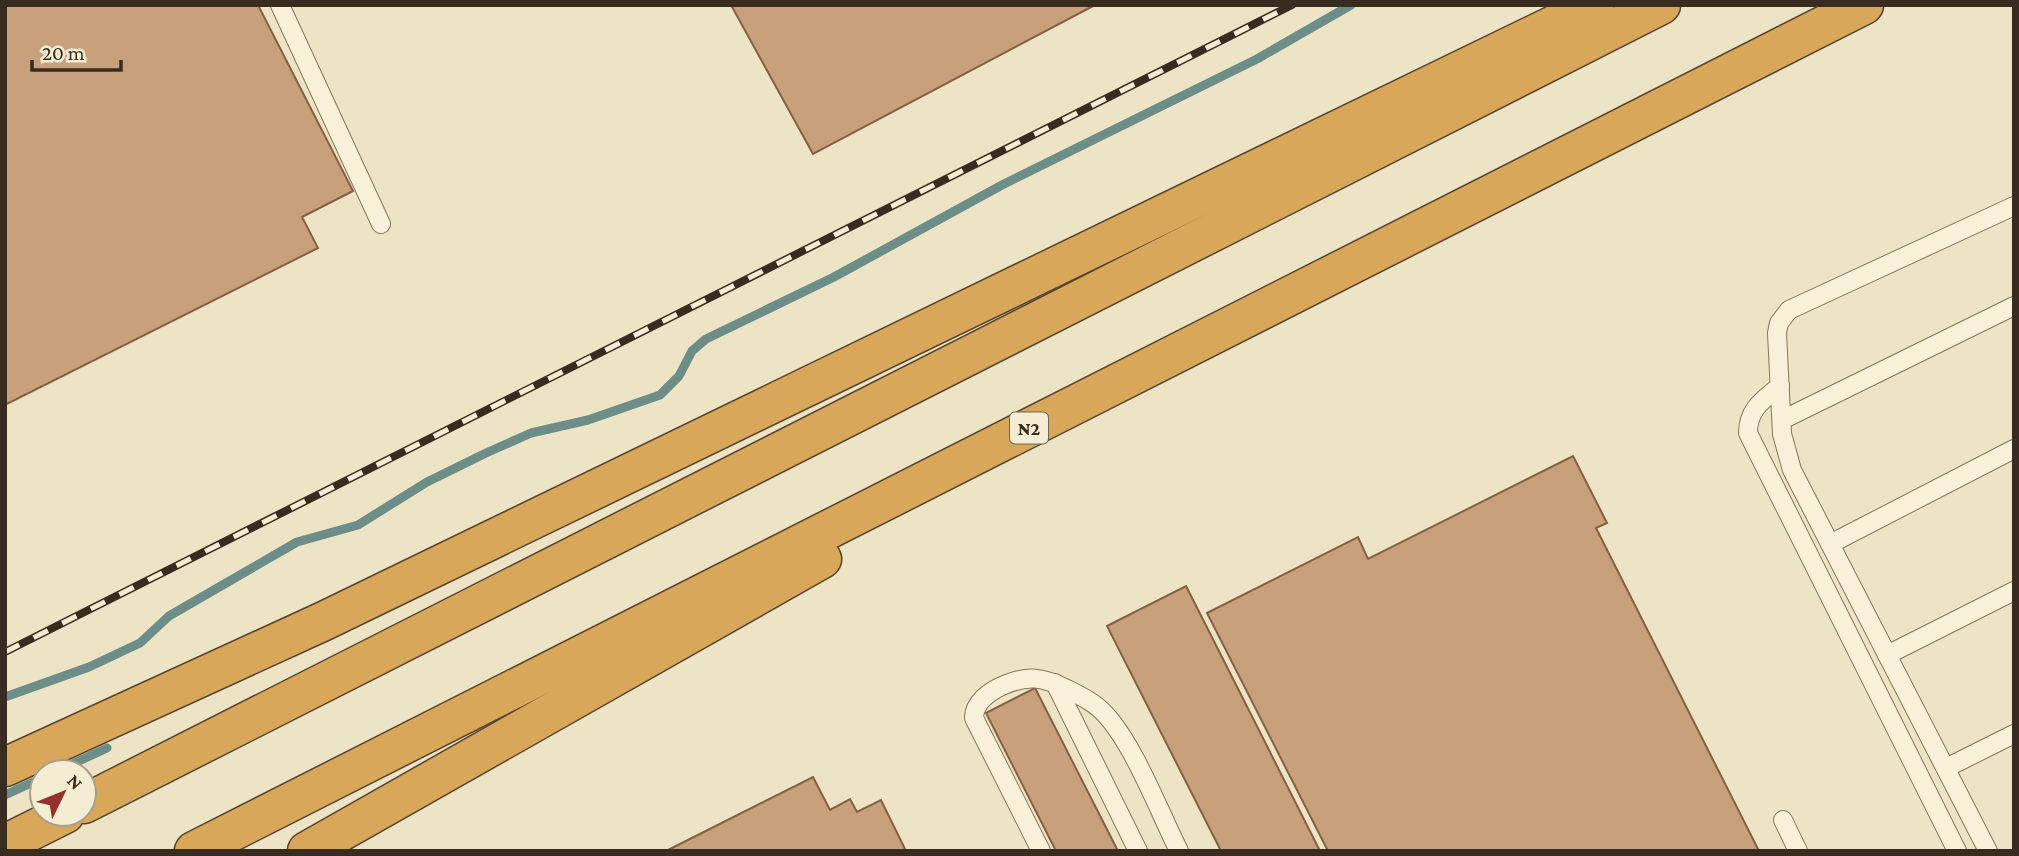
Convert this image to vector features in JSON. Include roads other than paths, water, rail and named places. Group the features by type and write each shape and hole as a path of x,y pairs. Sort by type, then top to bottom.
{"highway":[{"path":"5,768 324,621 1595,5"},
{"path":"98,797 1661,5"},
{"name":"N2","path":"194,851 1864,5"},
{"path":"307,851 797,574 1087,399"},
{"path":"5,844 37,828"}],"lane":[{"path":"280,5 381,224"},
{"path":"1988,851 1788,461 1782,420 1777,333 1779,323 1789,310 2014,206"},
{"path":"1782,420 2014,306"},
{"path":"1780,386 1752,411 1748,417 1748,433 1957,851"},
{"path":"1830,544 2014,449"},
{"path":"1887,655 2014,591"},
{"path":"1041,851 979,730 974,710 978,702 1001,686 1024,677 1043,677 1083,697 1105,714 1122,739 1179,851"},
{"path":"1055,683 1138,851"},
{"path":"1945,768 2014,734"},
{"path":"1783,820 1797,851"}],"waterway":[{"path":"5,697 89,667 140,643 169,616 297,542 358,525 427,482 486,453 531,433 588,420 660,395 679,376 692,351 706,339 834,277 1002,185 1257,59 1351,5"},
{"path":"85,758 107,748"},
{"path":"5,795 28,784"}],"railway":[{"path":"5,652 1292,5"}]}
